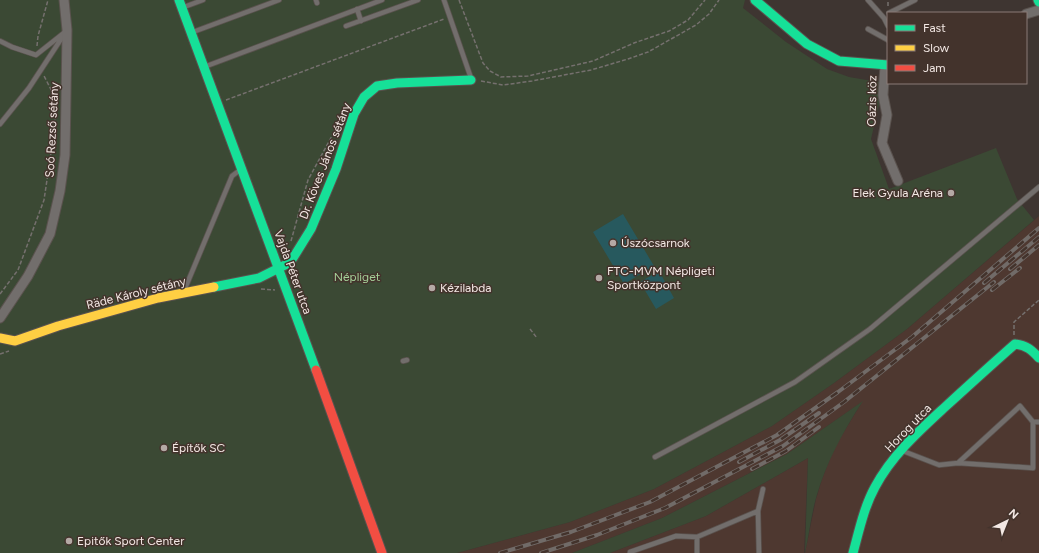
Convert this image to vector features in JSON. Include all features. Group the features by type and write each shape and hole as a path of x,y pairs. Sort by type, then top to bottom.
{"street":[{"name":"Soó Rezső sétány","path":"1,315 28,276 50,234 60,191 65,155 67,30 64,0"},
{"path":"755,0 807,44 839,61 886,66"},
{"name":"Vajda Péter utca","path":"180,4 242,169 382,553"},
{"path":"1027,14 1039,10"},
{"name":"Oázis köz","path":"886,66 883,96 887,115 882,143 898,181"},
{"name":"Dr. Köves János sétány","path":"278,268 293,258 307,238 336,169 354,114 364,97 377,86 435,81 471,80"},
{"name":"Räde Károly sétány","path":"0,338 15,341 58,326 158,298 259,278 278,268"},
{"path":"1015,344 1024,344 1033,349 1039,358"},
{"name":"Horog utca","path":"853,553 860,527 873,491 890,464 901,450 927,423 1015,344"}],"lane":[{"path":"180,4 203,0"},
{"path":"191,33 279,0"},
{"path":"204,67 382,0"},
{"path":"346,26 418,0"},
{"path":"444,0 471,80"},
{"path":"868,0 887,24"},
{"path":"891,12 915,0"},
{"path":"357,9 361,21"},
{"path":"882,16 887,14"},
{"path":"868,29 887,39"},
{"path":"0,41 12,47 36,55 67,30"},
{"path":"0,124 41,69 67,30"},
{"path":"184,292 232,176 242,169"},
{"path":"655,457 795,382 870,329 1039,187"},
{"path":"901,450 939,465 958,463 1033,468 1033,422 1020,406 958,463"},
{"path":"1033,422 1039,422"},
{"path":"759,553 758,511 763,489"},
{"path":"630,553 676,536 697,537 758,511"},
{"path":"696,553 697,537"}],"path":[{"path":"36,55 38,36 48,0"},
{"path":"459,0 483,63 490,71 501,77 528,76 593,60 634,43 669,31 688,20 705,0"},
{"path":"471,80 503,85 591,70 628,59 648,52 696,25 709,14 719,0"},
{"path":"217,103 450,17"},
{"path":"0,294 18,270 44,200 55,126 55,97 41,69"},
{"path":"293,258 291,240 308,180 337,126 341,122"},
{"path":"1015,344 1014,322 1039,300"},
{"path":"530,329 537,338"}],"shaded area":[{"path":"1039,216 1039,553 805,553 816,499 822,479 834,448 862,402 787,454 662,518 572,553 457,553 570,522 654,489 772,426 834,383 907,329"},
{"path":"808,458 804,553 610,553 706,516"}],"green space":[{"name":"Népliget","path":"0,0 745,0 743,8 786,42 827,69 849,77 884,83 871,139 889,189 996,148 1017,199 1034,220 907,329 834,383 772,426 654,489 570,522 457,553 0,553"},
{"path":"863,401 842,436 820,485 814,505 805,553 808,458 706,516 610,553 572,553 662,518 787,454"}],"water":[{"path":"623,214 654,266 624,284 593,232"},
{"path":"659,271 674,298 656,309 640,282"}],"railway":[{"path":"500,553 571,532 650,502 777,435 912,337 1039,228"},
{"path":"984,283 1039,237"},
{"path":"1010,269 1039,245"},
{"path":"992,290 1020,268"},
{"path":"541,553 597,535 665,508 783,446 844,402 994,282"},
{"path":"739,462 780,440 819,413"},
{"path":"752,469 786,451 819,427"}],"traffic: fast":[{"path":"179,0 316,370"},
{"path":"755,0 807,44 839,61 887,65"},
{"path":"214,287 259,278 285,265 293,258 311,229 336,169 354,114 364,97 377,86 397,83 471,80"},
{"path":"853,553 862,519 875,487 889,464 916,434 1015,344 1028,348 1039,358"}],"traffic: slow":[{"path":"0,338 15,341 58,326 158,298 214,287"}],"traffic: jam":[{"path":"316,370 382,553"}],"place":[{"name":"Elek Gyula Aréna","path":"951,193"},
{"name":"Úszócsarnok","path":"613,243"},
{"name":"FTC-MVM Népligeti Sportközpont","path":"599,278"},
{"name":"Kézilabda","path":"432,288"},
{"name":"Építők SC","path":"164,448"},
{"name":"Epitők Sport Center","path":"69,541"}]}
